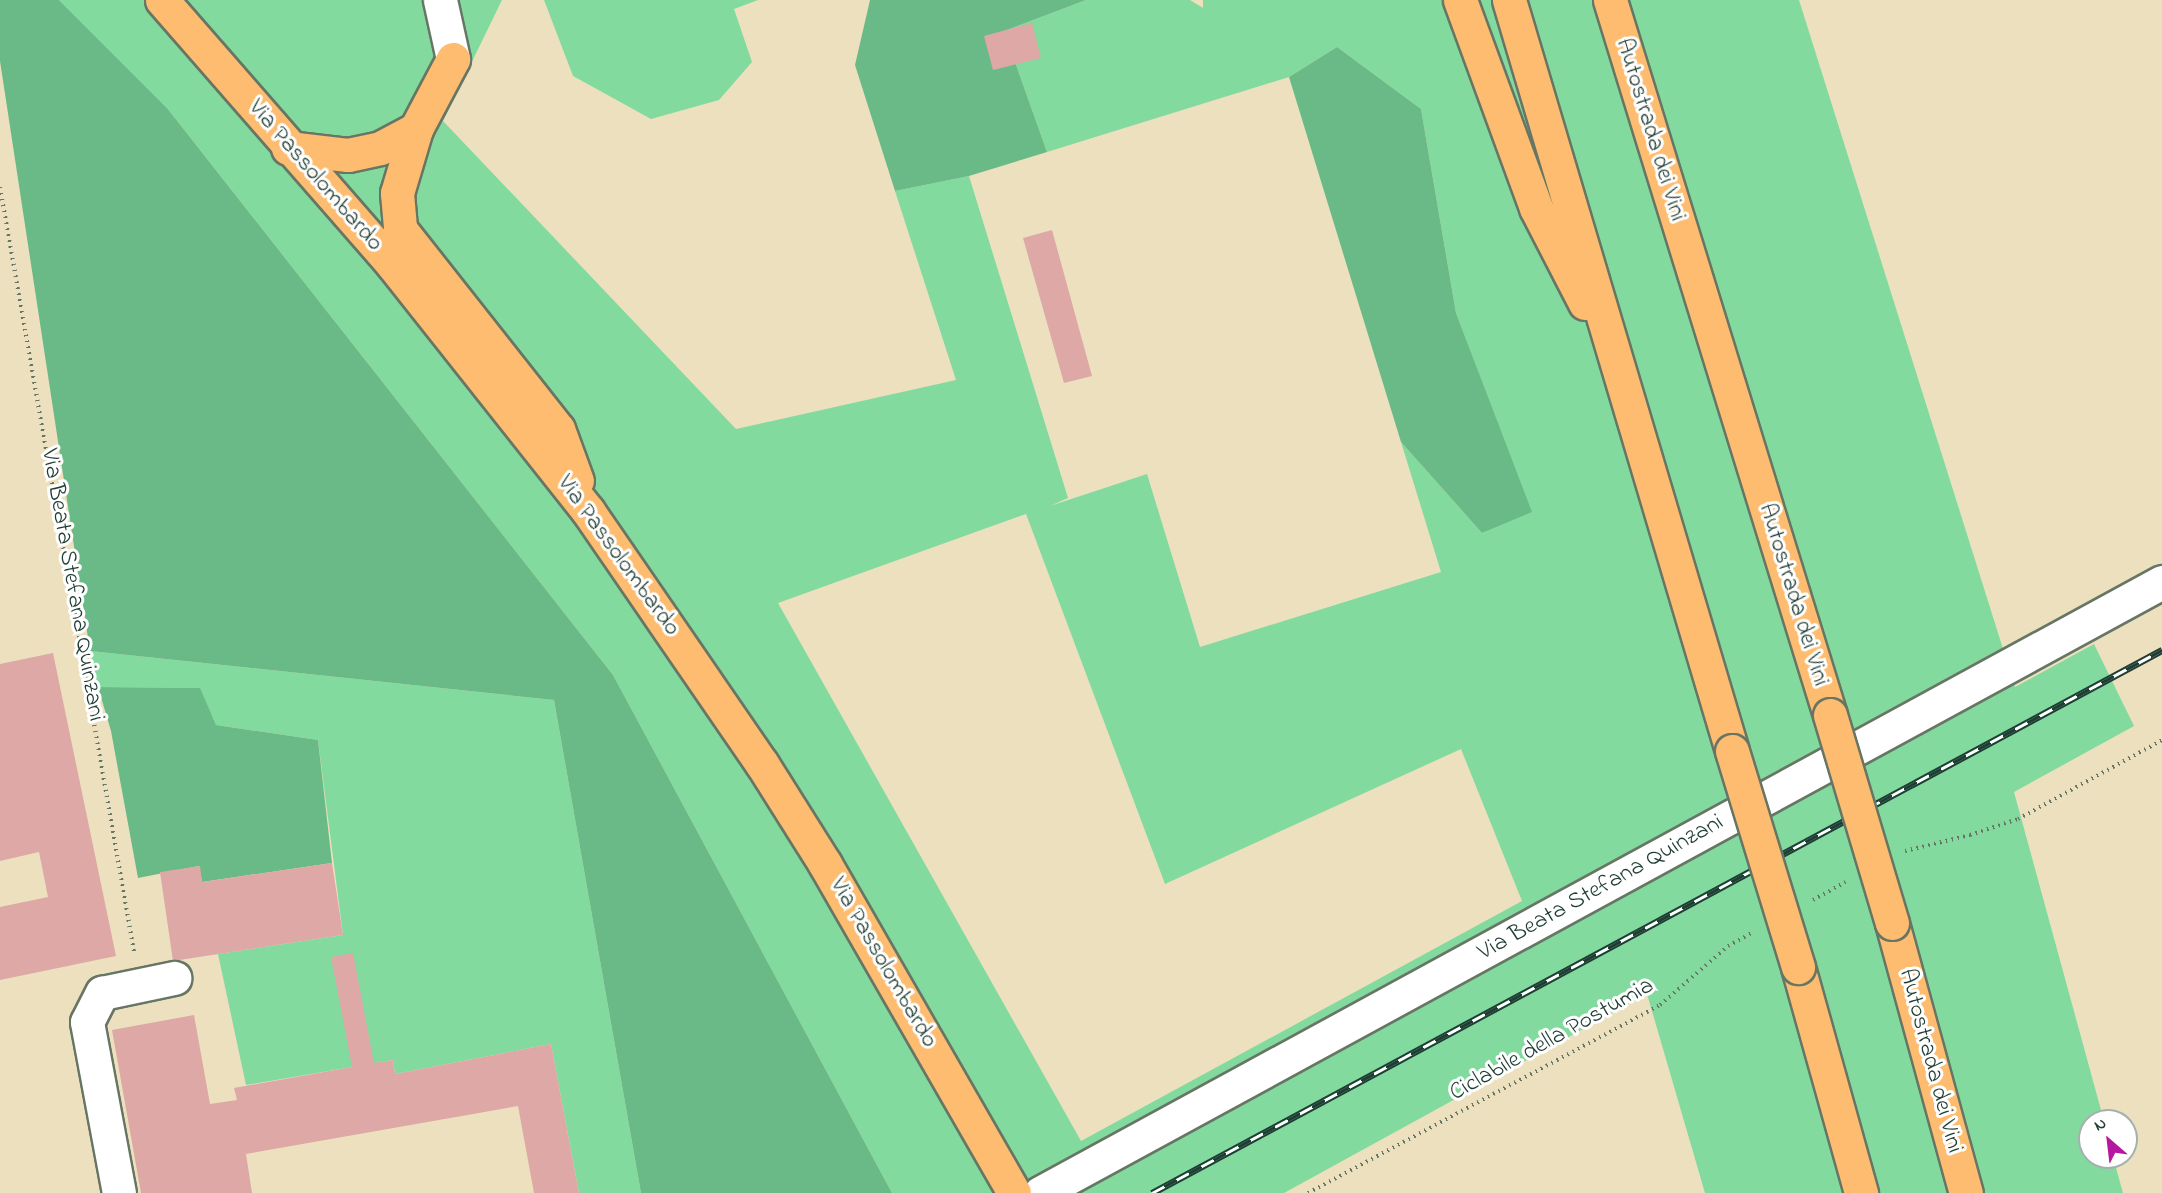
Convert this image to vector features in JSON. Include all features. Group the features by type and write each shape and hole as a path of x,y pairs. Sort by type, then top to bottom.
{"main road":[{"name":"Via Passolombardo","path":"162,0 288,148 400,274 588,511 762,764 889,971 1007,1179"},
{"path":"1460,0 1536,208 1623,378"},
{"path":"1509,0 1798,967 1861,1193"},
{"name":"Autostrada dei Vini","path":"1610,0 1892,922 1966,1193"},
{"path":"453,59 416,129 397,193 400,229 558,429 588,511"},
{"path":"288,148 348,155 380,148 416,129"}],"lane":[{"path":"440,0 453,59"},
{"name":"Via Beata Stefana Quinzani","path":"1040,1193 2162,582"},
{"path":"119,1193 87,1022 102,993 174,978"}],"path":[{"name":"Via Beata Stefana Quinzani","path":"0,187 139,985"},
{"path":"1902,851 1970,835 2018,819 2162,740"},
{"path":"1810,901 1851,879"},
{"name":"Ciclabile della Postumia","path":"1308,1193 1660,1005 1728,945 1759,929"}],"green space":[{"path":"0,0 59,0 167,108 613,675 892,1193 641,1193 554,700 90,651 0,61"},
{"path":"59,0 502,0 443,121 736,429 956,380 895,191 969,176 1068,498 1050,506 1147,474 1200,647 1441,572 1401,442 1482,533 1531,511 1456,313 1421,109 1337,47 1289,77 1047,152 1004,31 1086,0 1190,0 1203,8 1203,0 1799,0 2015,687 2094,644 2134,726 2014,792 2101,1109 2078,1109 2078,1169 2116,1169 2123,1193 1705,1193 1647,994 1284,1193 892,1193 613,675 167,108","holes":["1026,514 1165,884 1461,749 1522,901 1081,1141 778,603"]},
{"path":"544,0 758,0 734,9 752,62 719,100 651,119 573,76"},
{"path":"870,0 1086,0 1004,31 1047,152 969,176 895,191 855,65"},
{"path":"1337,47 1421,109 1456,313 1532,512 1482,533 1401,442 1289,77"},
{"path":"90,651 554,700 641,1193 579,1193 551,1044 395,1074 393,1060 246,1085 218,954 343,935 318,740 216,725 199,688 98,687"},
{"path":"98,687 200,688 216,725 318,740 332,863 202,882 199,866 138,878 111,731"}],"building":[{"path":"1032,23 1041,58 993,70 984,36"},
{"path":"1052,230 1092,376 1064,383 1023,238"},
{"path":"53,653 116,956 0,980 0,907 48,897 39,852 0,861 0,664"},
{"path":"332,863 343,935 173,961 160,872 200,866 202,882"},
{"path":"353,953 374,1063 393,1060 395,1074 551,1044 579,1193 534,1193 518,1106 246,1154 252,1193 141,1193 112,1030 194,1015 210,1104 237,1100 234,1088 352,1067 331,957"}],"railway":[{"path":"1152,1193 2162,650"}]}
